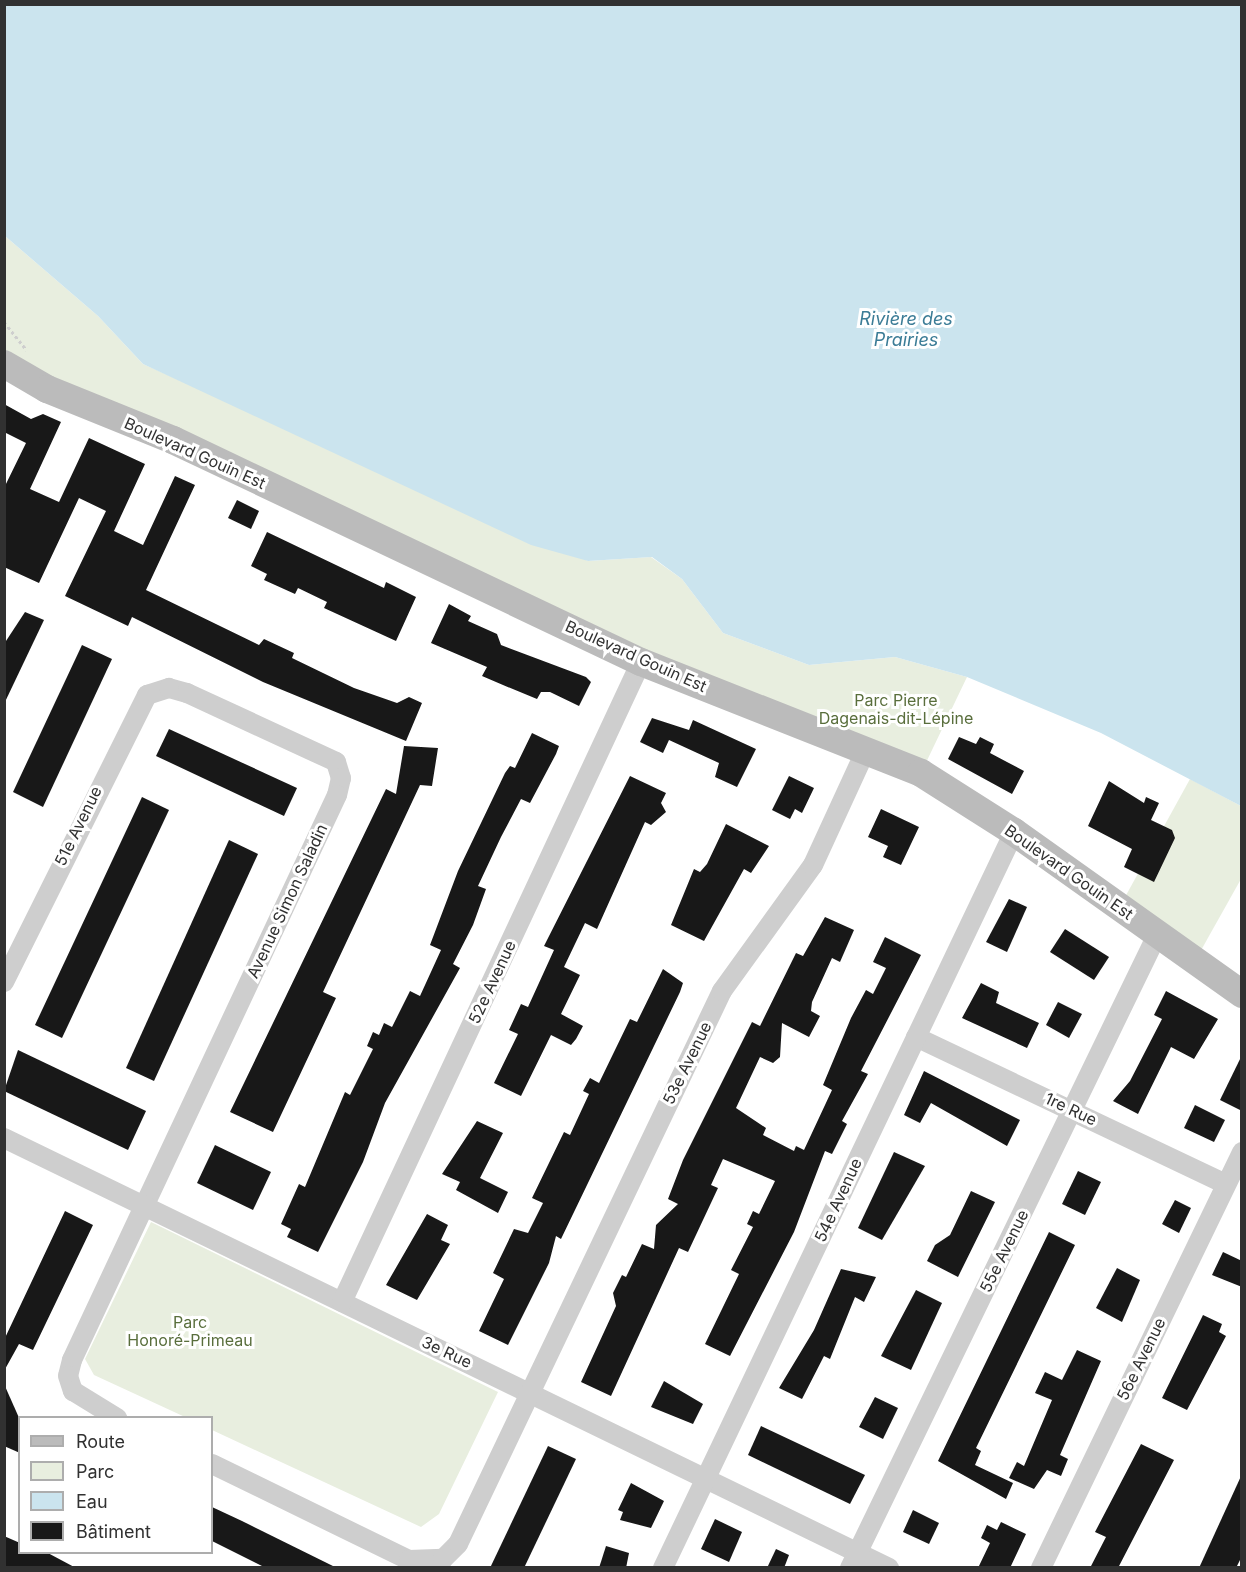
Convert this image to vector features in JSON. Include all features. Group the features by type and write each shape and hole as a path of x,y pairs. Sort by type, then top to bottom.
{"street":[{"name":"Boulevard Gouin Est","path":"4,364 47,389 173,440 641,662 866,750 921,774 1014,832 1242,994"},
{"name":"52e Avenue","path":"342,1302 641,662"},
{"name":"51e Avenue","path":"4,982 134,712 147,695 169,688"},
{"name":"Avenue Simon Saladin","path":"143,1205 341,778 336,762 325,752 169,688"},
{"name":"53e Avenue","path":"213,1464 409,1560 442,1558 458,1544 722,991 813,865 866,750"},
{"name":"54e Avenue","path":"663,1568 1014,832"},
{"name":"55e Avenue","path":"854,1560 1157,934"},
{"name":"1re Rue","path":"916,1037 1226,1184"},
{"name":"3e Rue","path":"4,1138 530,1391 706,1480 854,1560 889,1568"},
{"name":"56e Avenue","path":"1041,1568 1242,1152"},
{"path":"114,1416 81,1397 68,1376 143,1205"}],"green space":[{"name":"Parc Pierre Dagenais-dit-Lépine","path":"5,236 98,316 143,364 588,561 651,557 682,579 723,633 809,665 895,657 967,677 921,773 5,364"},
{"path":"1190,779 1241,806 1241,879 1195,961 1119,908"},
{"name":"Parc Honoré-Primeau","path":"151,1222 498,1392 439,1514 421,1527 213,1430 213,1416 183,1416 94,1375 85,1359"}],"water":[{"name":"Rivière des Prairies","path":"5,4 1241,5 1241,806 1101,733 967,677 895,657 809,665 723,633 682,579 652,557 588,561 531,545 143,364 98,316 5,236"}],"building":[{"path":"4,404 31,419 43,414 61,422 30,489 59,502 89,438 145,464 114,531 143,545 175,476 195,485 146,590 259,645 264,639 294,653 292,658 354,688 397,703 409,697 422,703 406,741 263,682 132,617 128,626 65,596 106,511 79,498 39,583 4,567 4,488 26,443 4,432"},
{"path":"237,500 259,511 251,529 228,518"},
{"path":"267,532 384,588 386,582 416,597 396,641 324,608 327,602 298,588 295,594 264,580 267,574 251,566"},
{"path":"449,604 471,616 468,621 497,634 501,645 586,677 591,682 579,706 550,692 541,692 537,699 503,685 482,676 487,667 431,643"},
{"path":"25,612 44,620 4,704 4,644"},
{"path":"82,645 112,659 43,807 13,792"},
{"path":"652,718 689,730 693,720 756,749 737,787 715,777 719,763 669,740 663,753 640,742"},
{"path":"169,729 297,788 284,816 156,756"},
{"path":"532,733 559,746 556,754 530,803 521,799 501,837 478,886 486,889 473,925 453,964 460,968 385,1103 363,1162 318,1252 287,1237 291,1229 281,1224 299,1184 305,1187 345,1092 350,1095 373,1049 367,1046 373,1032 379,1035 384,1023 392,1027 410,991 420,996 441,950 430,945 458,871 505,773 510,766 515,768"},
{"path":"959,737 976,744 980,737 994,744 990,753 1024,771 1012,794 948,759"},
{"path":"404,746 438,748 432,786 420,785 323,992 336,998 273,1132 230,1112 386,789 396,794"},
{"path":"630,776 666,793 661,803 666,812 651,825 645,822 597,929 585,923 564,967 580,975 561,1014 583,1026 571,1045 551,1035 521,1096 494,1083 518,1034 509,1030 521,1004 528,1007 554,950 544,946"},
{"path":"789,776 814,788 802,813 795,809 790,819 772,810"},
{"path":"1109,781 1144,803 1146,797 1159,803 1151,820 1172,830 1175,838 1154,882 1124,867 1132,849 1088,826"},
{"path":"142,797 169,810 62,1038 35,1025"},
{"path":"881,809 919,827 901,865 883,857 888,846 868,837"},
{"path":"726,824 769,846 751,873 744,869 704,941 671,925 694,869 700,872 707,864"},
{"path":"229,840 258,854 154,1081 126,1068"},
{"path":"1009,899 1027,907 1007,952 986,942"},
{"path":"825,917 854,930 840,962 832,958 812,1002 811,1011 820,1016 809,1037 782,1023 780,1057 773,1063 760,1057 736,1108 766,1128 763,1135 794,1151 796,1146 804,1150 832,1090 823,1085 851,1018 866,990 873,994 886,968 873,962 885,937 921,955 861,1071 868,1074 842,1121 847,1124 832,1154 825,1151 794,1232 730,1356 705,1344 739,1274 731,1270 753,1227 747,1224 753,1211 759,1214 775,1181 723,1159 711,1185 718,1188 688,1252 679,1248 611,1396 581,1382 616,1306 613,1293 622,1275 626,1277 642,1244 654,1249 656,1225 678,1204 668,1199 683,1160 752,1022 760,1026 796,953 803,956"},
{"path":"1065,929 1109,957 1094,980 1050,952"},
{"path":"663,969 683,983 680,992 561,1239 556,1236 549,1263 508,1345 479,1331 504,1279 493,1273 514,1229 528,1233 543,1203 532,1198 564,1132 570,1135 589,1094 583,1091 590,1078 599,1083 630,1019 637,1022"},
{"path":"981,983 999,992 996,1003 1039,1023 1027,1048 962,1018"},
{"path":"1166,991 1218,1019 1194,1059 1171,1047 1138,1114 1113,1101 1130,1081 1162,1019 1154,1015"},
{"path":"1058,1002 1082,1014 1069,1038 1046,1025"},
{"path":"18,1050 146,1111 128,1150 4,1091"},
{"path":"1242,1055 1242,1111 1220,1100"},
{"path":"924,1071 1020,1120 1007,1146 931,1103 920,1123 904,1115"},
{"path":"1195,1105 1225,1120 1214,1142 1184,1128"},
{"path":"477,1121 503,1133 480,1178 508,1192 498,1213 456,1190 460,1182 442,1174"},
{"path":"215,1145 271,1172 253,1210 197,1183"},
{"path":"894,1152 925,1166 882,1240 858,1228"},
{"path":"1078,1171 1101,1182 1085,1215 1062,1204"},
{"path":"971,1191 995,1202 958,1277 927,1261 935,1245 950,1235"},
{"path":"1175,1200 1191,1208 1179,1233 1162,1224"},
{"path":"65,1211 93,1225 33,1350 19,1344 4,1371 4,1340"},
{"path":"427,1214 448,1225 441,1240 450,1244 417,1300 386,1285"},
{"path":"1049,1232 1075,1245 976,1448 981,1451 975,1465 1013,1483 1006,1499 938,1461"},
{"path":"1223,1252 1242,1261 1242,1287 1212,1275"},
{"path":"1117,1268 1140,1280 1122,1322 1096,1308"},
{"path":"841,1269 876,1277 864,1302 855,1297 830,1359 824,1356 802,1399 779,1388 814,1330"},
{"path":"916,1290 942,1303 911,1370 881,1356"},
{"path":"1203,1315 1222,1324 1219,1332 1226,1336 1187,1410 1162,1398"},
{"path":"1077,1350 1101,1361 1060,1455 1068,1459 1061,1476 1047,1470 1034,1489 1009,1478 1017,1462 1024,1466 1052,1400 1035,1393 1045,1372 1062,1380"},
{"path":"664,1381 703,1404 693,1424 651,1407"},
{"path":"4,1384 18,1416 18,1452 4,1446"},
{"path":"875,1397 898,1408 883,1439 859,1427"},
{"path":"761,1426 865,1475 850,1504 748,1455"},
{"path":"1141,1444 1174,1460 1118,1568 1090,1568 1106,1537 1095,1532"},
{"path":"548,1446 576,1459 524,1568 490,1568"},
{"path":"1242,1474 1242,1556 1236,1568 1199,1568"},
{"path":"631,1483 664,1501 651,1528 620,1520 623,1512 618,1510"},
{"path":"213,1507 337,1568 266,1568 213,1542"},
{"path":"913,1510 939,1523 929,1544 903,1532"},
{"path":"715,1519 742,1532 729,1562 701,1549"},
{"path":"1001,1522 1026,1534 1010,1568 978,1568 990,1543 981,1538 987,1525 997,1530"},
{"path":"4,1536 18,1542 18,1554 50,1554 76,1568 4,1568"},
{"path":"606,1546 629,1553 626,1568 599,1568"},
{"path":"776,1549 789,1555 784,1568 767,1568"}]}
